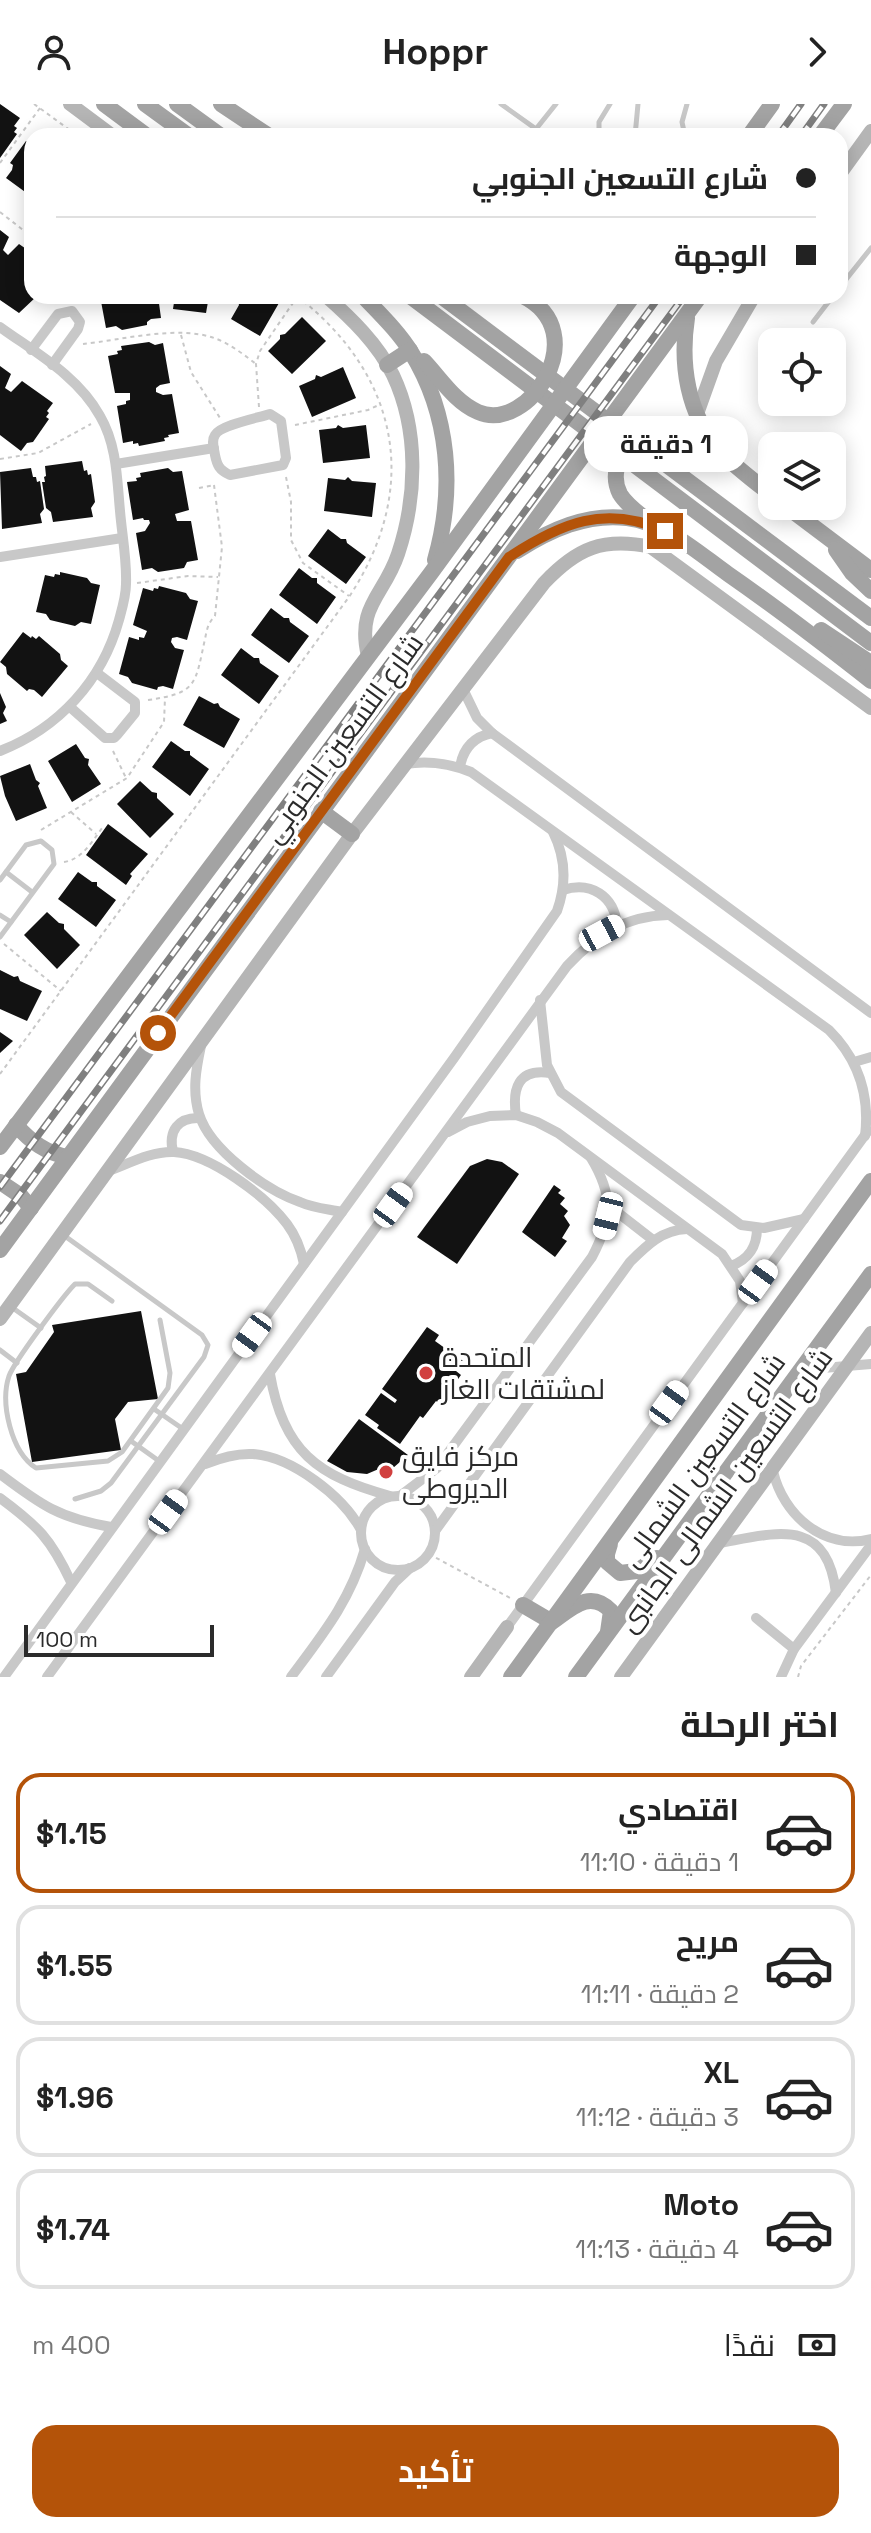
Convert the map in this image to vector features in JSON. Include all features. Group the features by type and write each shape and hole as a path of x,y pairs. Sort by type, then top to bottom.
{"main road":[{"path":"104,104 136,128"},
{"path":"145,104 178,128"},
{"path":"177,104 210,128"},
{"path":"221,104 257,128"},
{"path":"755,128 772,104"},
{"path":"826,128 844,104"},
{"path":"371,304 397,331 410,350 427,380 443,431 448,484 442,536 431,573"},
{"path":"422,304 871,643"},
{"path":"452,304 871,618"},
{"path":"410,350 462,403 489,416 512,412 530,399 555,362 556,344 552,326 542,310 534,304"},
{"name":"شارع التسعين الجنوبي","path":"0,1147 431,573 627,304"},
{"name":"شارع التسعين الجنوبي","path":"0,1250 694,304"},
{"path":"688,312 683,341 684,367 697,414 708,436 733,464 758,484"},
{"path":"387,365 410,350"},
{"path":"651,524 620,494 616,480 625,450 651,428 670,425 690,427 708,436"},
{"path":"509,557 537,538 577,522 602,517 627,518 651,524 679,539 777,608 871,681"},
{"path":"803,520 871,570"},
{"path":"827,539 852,573 871,591"},
{"path":"777,608 823,631 871,663"},
{"path":"321,811 352,834"},
{"path":"16,1125 34,1143 56,1155 68,1157"},
{"name":"شارع التسعين الشمالى","path":"511,1677 871,1181"},
{"path":"0,1182 21,1196 31,1208"},
{"name":"شارع التسعين الشمالى","path":"576,1677 871,1274"},
{"path":"614,1535 607,1562 620,1573 637,1571 668,1551"},
{"path":"523,1605 552,1622 582,1601 603,1603 611,1611 608,1634"}],"street":[{"path":"70,104 102,128"},
{"path":"848,163 871,131"},
{"path":"335,304 350,318 387,365 408,415 413,458 409,507 398,556 364,622 368,656"},
{"path":"697,414 716,361 749,304"},
{"path":"31,350 58,314 72,311 80,322 78,329 52,365"},
{"path":"0,327 72,379 101,417 111,440 116,464 126,585 113,641 97,673 70,707 46,728 0,751"},
{"path":"275,415 281,421 286,458 283,465 229,475 217,466 215,434 226,427 261,417 275,415"},
{"path":"116,464 214,448"},
{"path":"0,557 122,538"},
{"path":"0,1319 352,834 560,566 579,553 601,544 626,542 651,547 871,708"},
{"path":"70,707 110,739 135,713 135,702 97,673"},
{"path":"463,689 477,718 492,733 871,1013"},
{"path":"460,767 467,747 478,738 492,733"},
{"path":"405,764 423,761 460,767 471,772 829,1030 854,1062 866,1098 868,1132 471,1677"},
{"path":"4,1677 557,911 563,890 563,855 553,832"},
{"path":"563,890 578,886 600,893 614,910 617,925"},
{"path":"47,1677 540,1000 589,943 617,925 642,917 668,915"},
{"path":"540,1000 550,1073 561,1092 734,1221 757,1228 804,1219"},
{"path":"202,1041 195,1097 200,1118 215,1143 278,1192 313,1207 342,1212"},
{"path":"854,1062 871,1057"},
{"path":"516,1115 513,1098 519,1083 533,1073 550,1073"},
{"path":"446,1133 467,1122 490,1116 516,1115 558,1133 722,1254 740,1281 743,1303"},
{"path":"173,1152 170,1141 179,1122 200,1118"},
{"path":"107,1171 158,1153 191,1154 207,1160 274,1209 297,1240 304,1264"},
{"path":"361,1530 370,1509 437,1468 592,1257 602,1238 608,1194 591,1158"},
{"path":"608,1205 653,1240"},
{"path":"731,1266 744,1259 753,1249 757,1228"},
{"path":"326,1677 388,1591 429,1554 435,1531 630,1262 653,1240 673,1230 687,1229"},
{"name":"شارع التسعين الشمالى الجانبى","path":"621,1677 871,1333"},
{"path":"804,1366 823,1368 871,1364"},
{"path":"270,1374 280,1419 305,1456 340,1480 413,1499 424,1506 432,1518 435,1531"},
{"path":"203,1464 234,1455 251,1454 282,1461 329,1492 348,1510 361,1530 365,1549 354,1584 342,1608 291,1677"},
{"path":"773,1471 788,1508 807,1525 835,1540 871,1542"},
{"path":"0,1474 51,1511 79,1522 111,1527"},
{"path":"0,1498 49,1540 71,1582"},
{"path":"801,1536 807,1525"},
{"path":"720,1543 771,1534 801,1536 826,1554 836,1593"},
{"path":"826,1554 835,1540"},
{"path":"781,1677 794,1649 871,1542"},
{"path":"365,1549 379,1564 410,1568"},
{"path":"756,1618 794,1649"}],"lane":[{"path":"501,104 535,128"},
{"path":"537,128 556,104"},
{"path":"599,128 599,122 610,104"},
{"path":"636,128 638,104"},
{"path":"683,128 687,104"},
{"path":"848,277 871,248"},
{"path":"813,322 827,304"},
{"path":"0,880 26,845 34,841 48,844 55,857 54,864 0,939"},
{"path":"6,872 32,892"},
{"path":"0,915 11,922"},
{"path":"61,1233 207,1340 208,1351 101,1491 75,1499"},
{"path":"112,1301 88,1284 75,1284 11,1370 6,1388 10,1427 32,1465 41,1468 108,1461 118,1457 165,1394 170,1380 160,1320"},
{"path":"10,1306 42,1329"},
{"path":"0,1350 17,1363"},
{"path":"154,1409 183,1430"},
{"path":"131,1441 160,1461"}],"path":[{"path":"34,104 67,128"},
{"path":"25,128 40,108"},
{"path":"0,163 24,130"},
{"path":"0,212 24,231"},
{"path":"261,417 256,364 260,351 292,304"},
{"path":"0,1074 368,569 390,499 392,465 382,404 350,346 307,304"},
{"path":"66,346 180,333 213,338 256,364"},
{"path":"180,333 191,372 226,427"},
{"path":"282,428 368,410 382,404"},
{"path":"0,459 38,453 101,417"},
{"path":"283,465 291,502 291,540 303,563 349,597"},
{"path":"199,488 214,485 229,475"},
{"path":"135,702 165,698 185,691 197,676 208,623 215,616 222,547 214,485"},
{"path":"126,585 157,578 219,577"},
{"path":"34,841 46,825 127,778 161,728 165,698"},
{"path":"110,739 117,763 127,778"},
{"path":"70,811 96,835"},
{"path":"54,864 74,860 103,827"},
{"path":"0,939 61,991"},
{"path":"429,1554 523,1605"},
{"path":"798,1677 801,1666 871,1575"}],"building":[{"path":"0,104 20,118 14,126 17,134 0,158"},
{"path":"24,144 24,191 6,178 12,170 10,163"},
{"path":"0,230 9,237 3,250 8,255 19,244 24,247 24,304 29,304 19,313 0,300"},
{"path":"102,304 159,304 161,318 151,319 147,325 122,330 116,326 106,328"},
{"path":"174,304 208,304 206,313 173,309"},
{"path":"278,304 260,336 231,319 239,305"},
{"path":"302,317 326,341 292,374 268,351 280,335"},
{"path":"149,342 155,345 163,343 170,383 160,385 156,392 172,394 179,433 168,435 165,441 139,446 133,441 123,443 117,406 130,400 130,393 115,393 108,356 118,354 121,346"},
{"path":"0,366 11,374 5,388 11,392 22,381 53,403 47,411 46,417 49,419 33,442 27,443 21,451 0,435"},
{"path":"343,367 356,398 312,417 299,386 315,379 316,375 321,377"},
{"path":"338,425 343,428 366,425 370,458 323,463 319,430"},
{"path":"82,461 84,471 91,474 95,502 91,508 93,517 53,522 51,512 46,508 42,482 45,482 45,466"},
{"path":"31,468 33,477 40,481 44,509 40,514 42,523 2,529 0,472"},
{"path":"168,468 173,472 182,471 189,510 175,514 177,521 191,521 198,560 187,562 184,568 158,572 152,568 142,570 136,533 145,531 150,523 143,518 133,520 127,482 137,481 140,473"},
{"path":"348,477 352,481 376,483 372,517 324,511 328,478 345,480"},
{"path":"328,529 341,539 346,539 366,557 346,584 308,556"},
{"path":"299,568 312,578 317,578 317,583 336,597 317,624 279,595"},
{"path":"60,572 87,578 91,583 100,585 91,624 81,622 75,626 50,620 46,614 36,612 45,575 54,577"},
{"path":"159,586 186,593 190,599 198,601 187,640 172,638 175,648 184,650 173,689 163,686 157,690 132,683 128,677 119,674 129,637 139,640 139,637 144,638 147,631 133,625 143,588 153,591"},
{"path":"271,608 284,618 289,618 309,636 289,663 251,635"},
{"path":"23,632 31,638 39,636 60,654 61,660 68,666 42,697 34,690 27,691 7,674 6,667 0,662"},
{"path":"241,648 254,658 259,658 260,663 279,676 259,704 221,675"},
{"path":"0,693 6,707 3,713 7,721 0,724"},
{"path":"199,696 218,703 240,719 224,748 183,725"},
{"path":"171,741 190,751 190,755 209,769 190,796 152,767"},
{"path":"76,744 89,759 88,765 101,784 72,802 48,761"},
{"path":"30,764 40,783 38,786 47,808 16,821 0,776"},
{"path":"140,781 157,793 157,798 174,814 150,838 117,804"},
{"path":"108,824 148,854 130,874 132,876 126,885 86,855"},
{"path":"78,872 97,882 97,886 116,900 96,927 58,899"},
{"path":"47,912 64,924 64,929 80,945 57,969 24,935"},
{"path":"0,970 18,976 20,981 42,991 27,1021 0,1009"},
{"path":"0,1032 13,1041 0,1053"},
{"path":"487,1159 502,1162 519,1174 457,1264 417,1237 470,1166"},
{"path":"554,1185 565,1198 560,1204 568,1211 564,1216 570,1225 562,1238 567,1241 555,1257 522,1232"},
{"path":"141,1311 158,1399 128,1402 115,1419 121,1450 32,1462 16,1374 26,1372 54,1332 52,1325"},
{"name":"المتحدة لمشتقات الغاز","path":"427,1327 439,1335 435,1341 463,1361 456,1371 461,1375 440,1404 436,1401 423,1418 420,1416 400,1444 365,1415 381,1393 395,1403 397,1400 382,1389"},
{"path":"359,1419 408,1455 393,1468 388,1465 367,1474 347,1472 327,1461"}],"railway":[{"path":"784,128 801,104"},
{"path":"807,128 824,104"},
{"path":"0,1187 654,304"},
{"path":"0,1221 678,304"}],"place":[{"name":"المتحدة لمشتقات الغاز","path":"426,1373"},
{"name":"مركز فايق الديروطى","path":"386,1472"}],"route":[{"path":"158,1033 509,557 556,529 602,517 627,518 665,531"}]}
